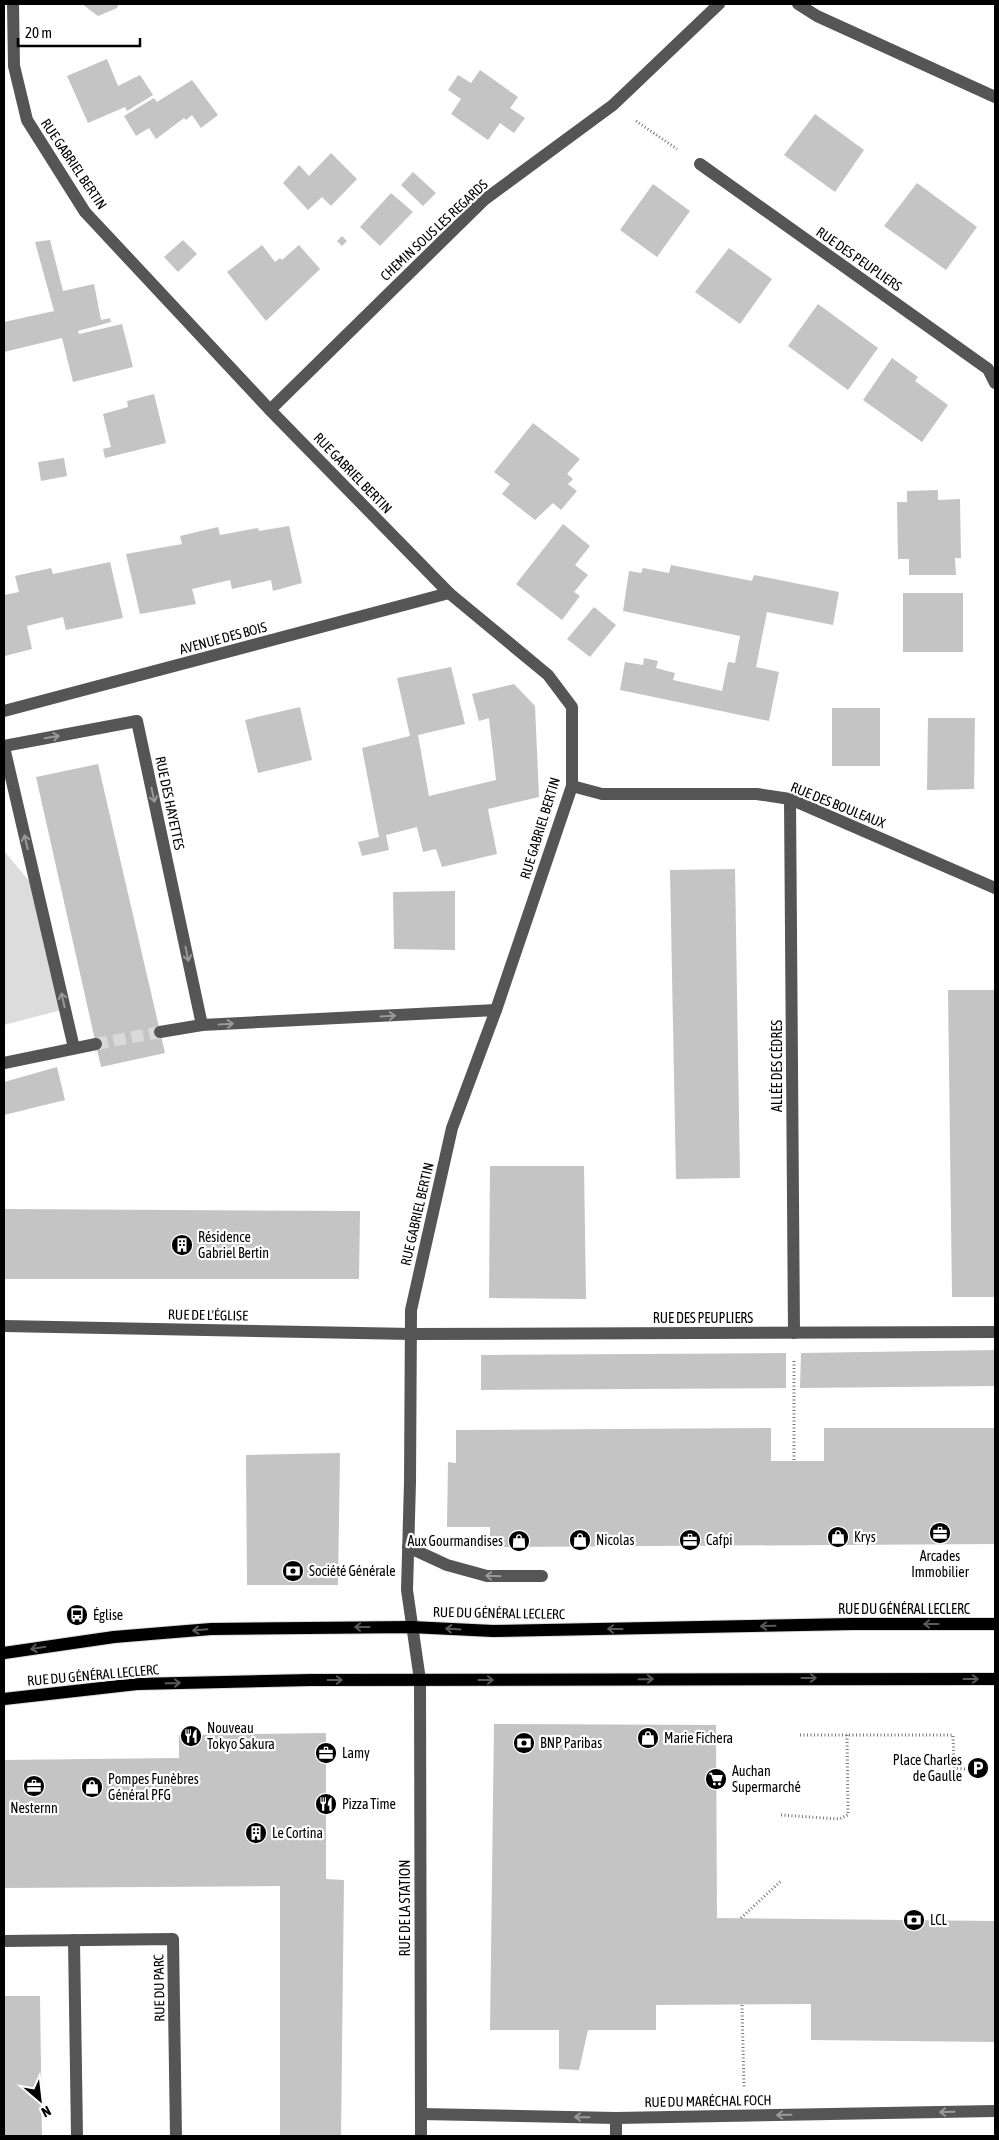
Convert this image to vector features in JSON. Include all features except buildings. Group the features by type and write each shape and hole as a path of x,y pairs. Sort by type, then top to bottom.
{"main road":[{"name":"RUE DU GÉNÉRAL LECLERC","path":"4,1653 114,1637 211,1628 411,1626 493,1631 853,1624 995,1624"},
{"name":"RUE DU GÉNÉRAL LECLERC","path":"4,1699 137,1684 310,1680 744,1677 995,1679"}],"street":[{"name":"RUE GABRIEL BERTIN","path":"13,4 14,66 27,120 86,212 270,410 449,593 548,675 572,706 572,786 496,1010 452,1128 411,1310 407,1590 420,1680"},
{"name":"CHEMIN SOUS LES REGARDS","path":"270,410 484,200 612,105 719,4"},
{"path":"798,4 817,16 995,97"},
{"name":"RUE DES PEUPLIERS","path":"700,164 988,369 995,383"},
{"name":"AVENUE DES BOIS","path":"4,711 449,593"},
{"name":"RUE DES HAYETTES","path":"74,1048 4,747 138,721 202,1025"},
{"name":"RUE DES BOULEAUX","path":"572,786 602,794 757,794 790,799 995,888"},
{"name":"ALLÉE DES CÈDRES","path":"790,799 794,1333"},
{"path":"160,1032 202,1025 496,1010"},
{"path":"4,1063 96,1044"},
{"name":"RUE DE L'ÉGLISE","path":"4,1326 412,1334"},
{"name":"RUE DES PEUPLIERS","path":"412,1334 995,1332"},
{"path":"408,1547 447,1566 487,1576 542,1576"},
{"name":"RUE DE LA STATION","path":"420,1680 421,2136"},
{"name":"RUE DU PARC","path":"4,1941 173,1939 176,2136"},
{"path":"74,1940 77,2136"},
{"name":"RUE DU MARÉCHAL FOCH","path":"421,2114 616,2118 995,2111"},
{"path":"616,2118 616,2136"}],"path":[{"path":"612,105 700,164"},
{"path":"794,1388 794,1461"},
{"path":"781,1815 839,1819 848,1815 847,1734"},
{"path":"800,1735 953,1735 954,1768 974,1770"},
{"path":"741,1918 782,1880"},
{"path":"742,2005 744,2115"}],"shaded area":[{"path":"4,851 36,889 65,1009 4,1025"}],"tunnel":[{"path":"96,1044 160,1032"}],"place":[{"name":"Résidence Gabriel Bertin","path":"182,1245"},
{"name":"Arcades Immobilier","path":"940,1533"},
{"name":"Krys","path":"838,1537"},
{"name":"Nicolas","path":"580,1540"},
{"name":"Cafpi","path":"690,1540"},
{"name":"Aux Gourmandises","path":"519,1541"},
{"name":"Société Générale","path":"293,1571"},
{"name":"Église","path":"77,1615"},
{"name":"Nouveau Tokyo Sakura","path":"191,1736"},
{"name":"Marie Fichera","path":"648,1738"},
{"name":"BNP Paribas","path":"524,1743"},
{"name":"Lamy","path":"326,1753"},
{"name":"Place Charles de Gaulle","path":"978,1768"},
{"name":"Auchan Supermarché","path":"716,1779"},
{"name":"Nesternn","path":"34,1786"},
{"name":"Pompes Funèbres Général PFG","path":"92,1787"},
{"name":"Pizza Time","path":"326,1804"},
{"name":"Le Cortina","path":"256,1833"},
{"name":"LCL","path":"914,1920"}]}
